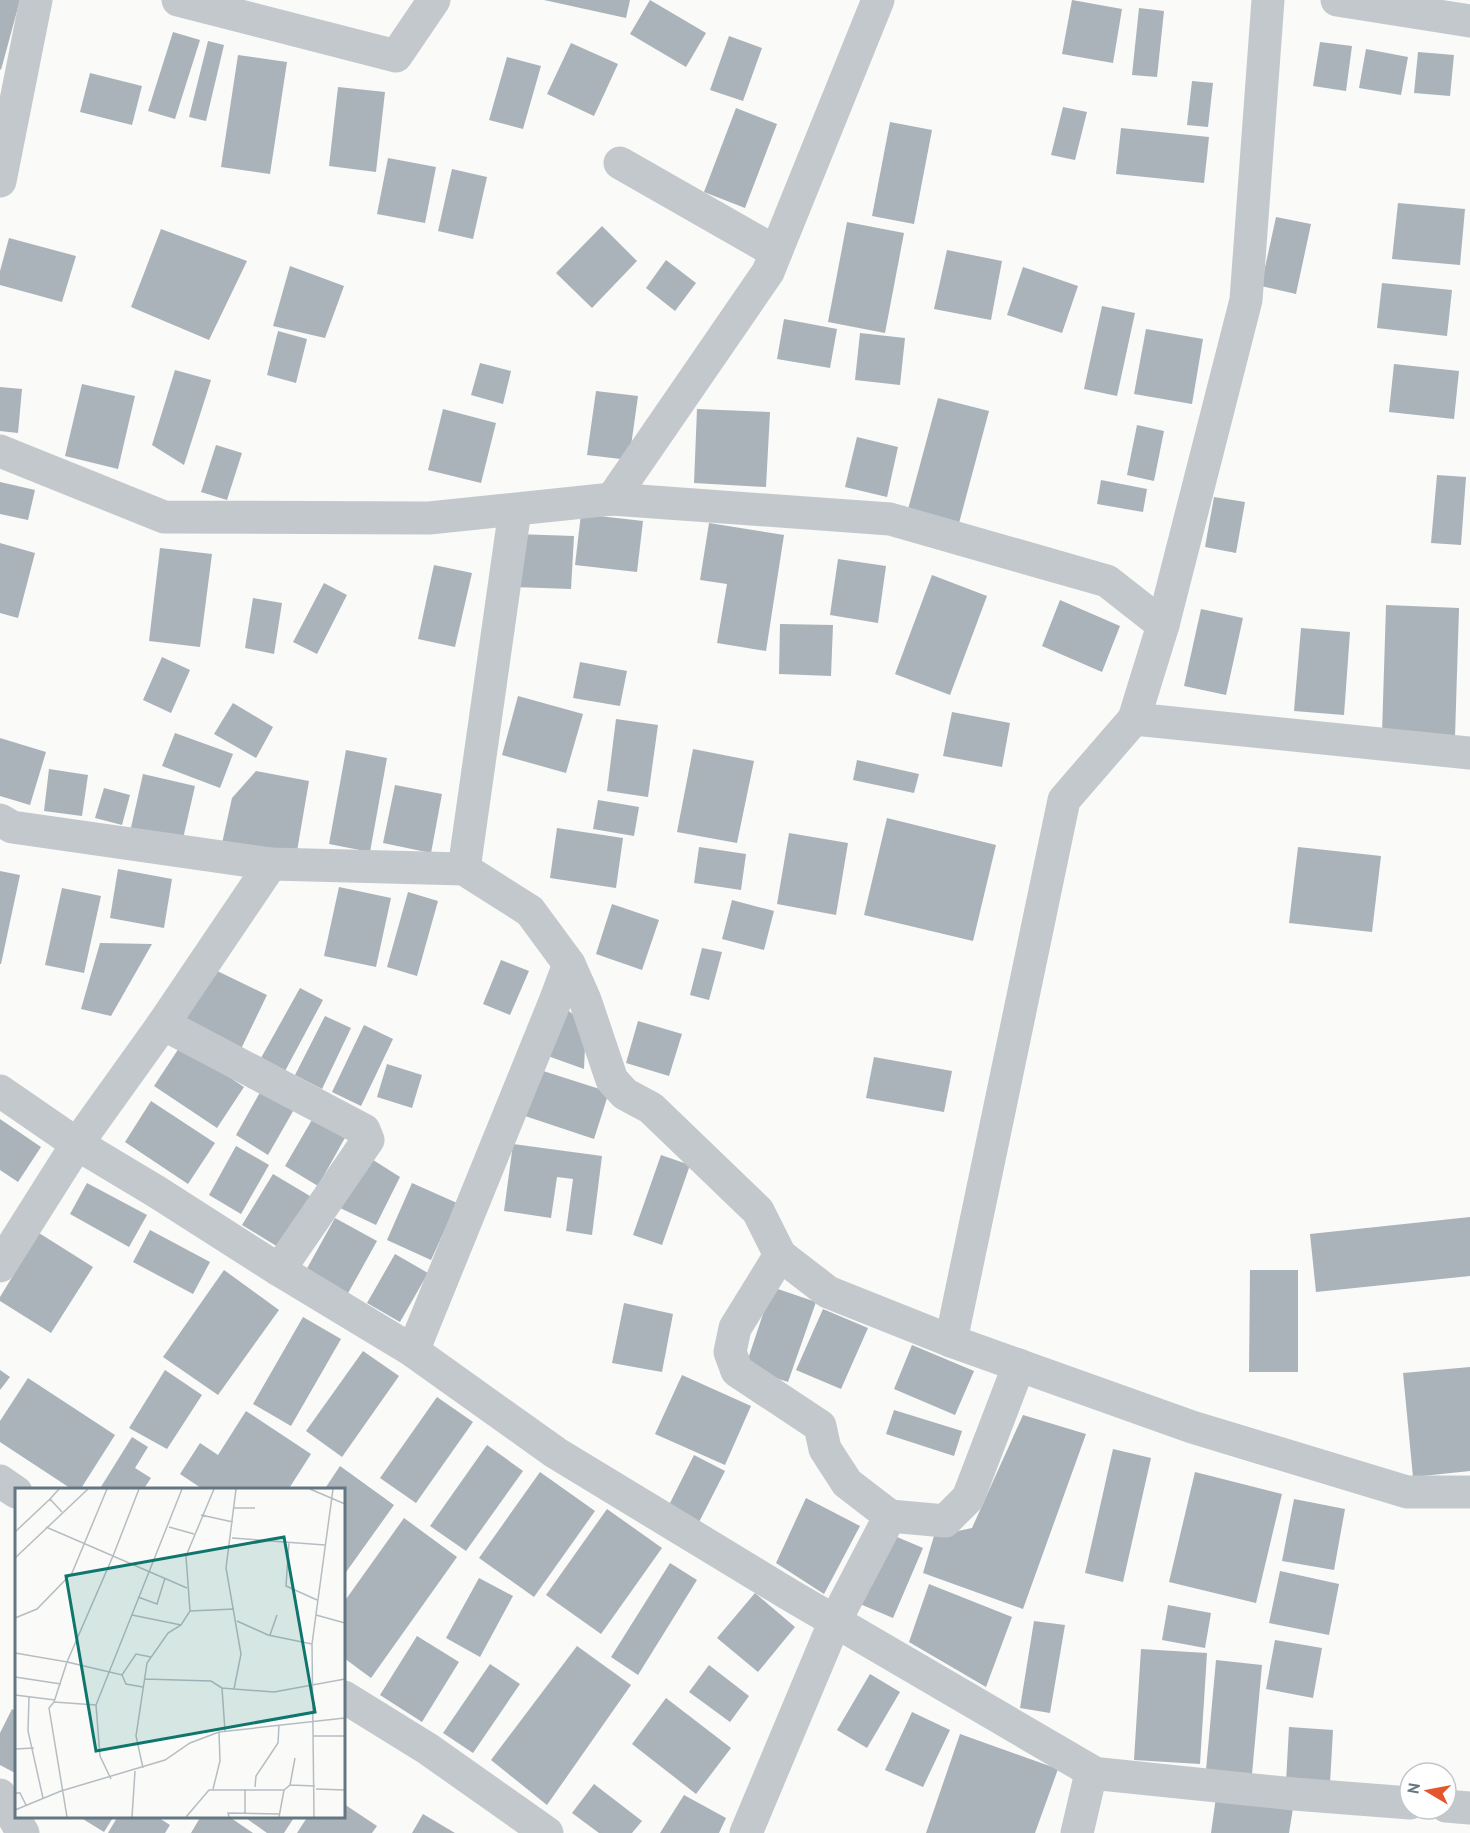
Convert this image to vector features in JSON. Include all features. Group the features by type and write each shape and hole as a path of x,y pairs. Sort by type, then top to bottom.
{"street":[{"path":"0,181 36,0"},
{"path":"178,0 396,56 434,0"},
{"path":"612,499 768,272 878,0"},
{"path":"951,1341 1064,800 1134,719 1163,625 1246,300 1268,0"},
{"path":"1337,0 1470,21"},
{"path":"620,163 776,252"},
{"path":"0,451 164,517 429,518 612,499 890,519 1107,581 1163,625"},
{"path":"464,869 515,510"},
{"path":"1134,719 1470,753"},
{"path":"0,820 12,827 271,864 464,869 530,911 569,964 585,999 612,1080 626,1094 651,1108 758,1210 780,1255 828,1292 951,1341 1192,1427 1407,1492 1470,1492"},
{"path":"0,1266 76,1144 163,1024 271,864"},
{"path":"413,1351 569,964"},
{"path":"163,1024 364,1130 368,1140 279,1270"},
{"path":"0,1091 76,1144 413,1351 556,1453 835,1621 1093,1772 1077,1833"},
{"path":"780,1255 735,1328 730,1352 737,1371 820,1426 825,1449 847,1483 890,1516 945,1521 968,1498 1019,1365"},
{"path":"0,1481 15,1491"},
{"path":"746,1833 835,1621 890,1516"},
{"path":"345,1698 428,1749 547,1833"},
{"path":"1091,1773 1398,1802"},
{"path":"0,1795 23,1833"}],"building":[{"path":"0,0 20,0 1,70 0,69"},
{"path":"544,0 630,0 626,18"},
{"path":"650,0 706,33 686,67 630,34"},
{"path":"1072,0 1122,9 1113,63 1062,54"},
{"path":"1139,8 1164,11 1157,77 1132,75"},
{"path":"173,32 200,40 175,119 148,111"},
{"path":"729,36 762,48 743,101 710,90"},
{"path":"208,41 224,45 206,121 189,117"},
{"path":"1320,42 1352,46 1346,91 1313,86"},
{"path":"571,43 618,64 594,116 547,94"},
{"path":"1366,49 1408,57 1401,95 1359,88"},
{"path":"1418,52 1454,55 1450,96 1414,93"},
{"path":"238,55 287,62 270,174 221,167"},
{"path":"507,57 541,66 523,129 489,120"},
{"path":"90,73 142,86 132,125 80,112"},
{"path":"1192,81 1213,83 1208,127 1187,125"},
{"path":"338,87 385,92 376,172 329,166"},
{"path":"1063,107 1087,112 1075,160 1051,155"},
{"path":"736,108 777,124 745,208 704,192"},
{"path":"890,122 932,130 914,224 872,216"},
{"path":"1121,128 1209,137 1204,183 1116,174"},
{"path":"388,158 436,167 425,223 377,214"},
{"path":"452,169 487,177 473,239 438,231"},
{"path":"1398,203 1465,209 1460,265 1392,259"},
{"path":"1276,217 1311,224 1296,294 1261,286"},
{"path":"847,222 904,233 885,333 828,322"},
{"path":"602,226 637,261 592,308 556,273"},
{"path":"161,229 247,261 209,340 131,307"},
{"path":"9,238 76,256 62,302 0,285 0,271"},
{"path":"947,250 1002,261 991,320 934,309"},
{"path":"666,260 696,283 675,311 646,288"},
{"path":"290,266 344,286 325,338 273,326"},
{"path":"1023,267 1078,286 1062,333 1007,315"},
{"path":"1382,283 1452,290 1447,336 1377,328"},
{"path":"1102,306 1135,313 1117,396 1084,389"},
{"path":"784,319 837,329 830,368 777,359"},
{"path":"1146,329 1203,339 1192,404 1134,394"},
{"path":"278,331 307,339 296,383 267,375"},
{"path":"860,333 905,338 900,385 855,380"},
{"path":"480,363 511,371 503,404 471,395"},
{"path":"1394,364 1459,371 1454,419 1389,412"},
{"path":"175,370 211,380 184,465 152,445"},
{"path":"82,384 135,396 118,469 65,456"},
{"path":"0,387 22,389 18,433 0,431"},
{"path":"596,391 638,396 629,460 587,455"},
{"path":"938,398 989,411 958,527 907,513"},
{"path":"443,409 496,423 481,483 428,470"},
{"path":"697,409 770,412 766,487 694,483"},
{"path":"1137,425 1164,431 1154,481 1127,475"},
{"path":"857,437 898,447 887,497 845,487"},
{"path":"216,445 242,453 227,500 201,492"},
{"path":"1437,475 1466,477 1461,545 1431,543"},
{"path":"1101,480 1147,489 1143,512 1097,504"},
{"path":"0,482 35,490 28,520 0,514"},
{"path":"1214,497 1245,502 1236,553 1205,547"},
{"path":"581,514 643,521 637,572 575,565"},
{"path":"709,523 784,535 766,651 717,643 727,584 700,580"},
{"path":"516,534 574,536 571,589 514,587"},
{"path":"0,543 35,553 18,618 0,613"},
{"path":"160,548 212,554 200,647 149,641"},
{"path":"838,559 886,566 878,623 830,615"},
{"path":"434,565 472,573 455,647 418,639"},
{"path":"932,575 987,596 950,695 895,674"},
{"path":"324,583 347,595 317,654 293,642"},
{"path":"253,598 282,603 274,654 245,648"},
{"path":"1060,600 1120,626 1102,672 1042,646"},
{"path":"1386,605 1459,608 1455,736 1382,733"},
{"path":"1201,609 1243,618 1226,695 1184,686"},
{"path":"780,624 833,625 831,676 779,674"},
{"path":"1301,628 1350,632 1344,715 1294,711"},
{"path":"162,657 190,670 171,713 143,700"},
{"path":"580,662 627,671 620,706 573,698"},
{"path":"518,696 583,714 566,773 502,755"},
{"path":"233,703 273,727 256,758 214,734"},
{"path":"952,712 1010,723 1002,767 943,756"},
{"path":"616,719 658,725 648,797 607,791"},
{"path":"175,733 233,754 220,788 162,766"},
{"path":"0,738 46,752 30,805 0,796"},
{"path":"693,749 754,761 737,843 677,832"},
{"path":"346,750 387,758 370,852 329,844"},
{"path":"857,760 919,774 914,793 853,780"},
{"path":"49,769 88,775 82,816 44,811"},
{"path":"256,771 309,781 296,857 221,848 232,798"},
{"path":"143,774 195,786 182,843 130,832"},
{"path":"395,785 442,794 431,853 383,843"},
{"path":"104,788 130,795 122,825 95,818"},
{"path":"598,800 639,807 634,836 593,829"},
{"path":"887,818 996,845 973,941 864,915"},
{"path":"557,828 623,838 616,888 550,878"},
{"path":"789,833 848,843 836,915 777,904"},
{"path":"699,847 746,854 741,890 694,883"},
{"path":"1298,847 1381,856 1372,932 1289,923"},
{"path":"118,869 172,879 164,928 110,918"},
{"path":"0,871 20,875 1,964 0,964"},
{"path":"339,887 391,898 376,967 324,956"},
{"path":"62,888 101,896 84,973 45,965"},
{"path":"408,892 438,901 417,976 387,967"},
{"path":"732,900 774,911 764,950 722,939"},
{"path":"612,904 659,920 642,970 596,954"},
{"path":"100,943 152,944 111,1016 81,1009"},
{"path":"702,948 722,952 709,1000 690,995"},
{"path":"501,960 529,971 510,1015 483,1004"},
{"path":"209,967 267,995 240,1051 182,1023"},
{"path":"300,988 323,1000 285,1071 261,1058"},
{"path":"564,1007 586,1025 584,1069 545,1055"},
{"path":"325,1016 351,1028 322,1089 295,1075"},
{"path":"638,1021 682,1034 669,1076 626,1063"},
{"path":"364,1025 393,1039 361,1106 332,1092"},
{"path":"181,1045 244,1087 217,1128 154,1086"},
{"path":"874,1057 952,1071 944,1112 866,1098"},
{"path":"387,1064 422,1075 412,1108 377,1097"},
{"path":"537,1069 609,1092 594,1139 522,1115"},
{"path":"263,1087 296,1106 268,1155 236,1135"},
{"path":"151,1101 215,1143 188,1184 125,1142"},
{"path":"313,1118 346,1136 318,1186 285,1166"},
{"path":"0,1119 41,1147 18,1182 0,1170"},
{"path":"513,1144 602,1156 592,1235 566,1231 573,1179 557,1177 551,1218 504,1211"},
{"path":"236,1146 269,1165 241,1214 209,1195"},
{"path":"661,1155 690,1165 662,1245 633,1235"},
{"path":"370,1158 400,1177 376,1225 338,1207"},
{"path":"273,1174 315,1199 283,1250 242,1225"},
{"path":"87,1183 147,1215 129,1247 70,1214"},
{"path":"412,1183 457,1203 431,1260 387,1240"},
{"path":"1470,1217 1470,1276 1316,1292 1310,1234"},
{"path":"335,1218 377,1241 347,1295 305,1272"},
{"path":"150,1230 210,1262 193,1294 133,1262"},
{"path":"39,1233 93,1267 51,1333 0,1301 0,1297"},
{"path":"395,1254 428,1273 400,1322 367,1303"},
{"path":"224,1270 279,1310 218,1395 163,1357"},
{"path":"1250,1270 1298,1270 1298,1372 1249,1372"},
{"path":"772,1287 816,1302 788,1382 745,1368"},
{"path":"624,1303 673,1314 662,1372 612,1363"},
{"path":"823,1309 868,1328 841,1389 796,1370"},
{"path":"303,1317 341,1339 291,1426 253,1404"},
{"path":"912,1345 974,1371 955,1415 894,1389"},
{"path":"363,1351 399,1376 342,1457 306,1431"},
{"path":"1470,1367 1470,1471 1413,1477 1403,1373"},
{"path":"0,1370 10,1377 0,1390"},
{"path":"165,1370 202,1395 167,1449 129,1428"},
{"path":"682,1375 751,1406 725,1465 655,1434"},
{"path":"28,1378 115,1435 81,1488 70,1488 0,1442 0,1421"},
{"path":"437,1397 473,1422 416,1503 380,1478"},
{"path":"894,1410 962,1431 954,1456 886,1434"},
{"path":"246,1411 311,1454 289,1488 201,1488 180,1474 200,1443 218,1455"},
{"path":"1023,1415 1086,1434 1023,1609 923,1573 934,1536 972,1528"},
{"path":"132,1437 148,1447 135,1468 151,1478 144,1488 100,1488"},
{"path":"487,1445 523,1471 466,1551 430,1526"},
{"path":"1113,1449 1151,1458 1123,1582 1085,1573"},
{"path":"694,1455 725,1471 696,1528 666,1511"},
{"path":"340,1466 394,1505 345,1574 345,1488 325,1488"},
{"path":"540,1472 595,1511 534,1597 479,1558"},
{"path":"1195,1472 1282,1494 1256,1603 1169,1582"},
{"path":"806,1498 860,1526 824,1594 776,1563"},
{"path":"1294,1499 1345,1509 1334,1570 1282,1561"},
{"path":"607,1509 662,1548 601,1634 546,1595"},
{"path":"404,1518 457,1557 371,1678 345,1659 345,1601"},
{"path":"890,1534 923,1548 893,1618 860,1604"},
{"path":"670,1563 697,1580 638,1675 611,1657"},
{"path":"1280,1571 1339,1584 1329,1635 1269,1623"},
{"path":"479,1578 513,1596 480,1657 446,1638"},
{"path":"929,1584 1012,1617 986,1687 909,1642"},
{"path":"755,1593 795,1627 758,1672 717,1638"},
{"path":"1168,1605 1211,1613 1205,1648 1162,1640"},
{"path":"1034,1621 1065,1625 1050,1713 1020,1708"},
{"path":"417,1636 459,1662 422,1722 380,1695"},
{"path":"1275,1640 1322,1648 1313,1698 1266,1689"},
{"path":"577,1646 631,1685 547,1805 491,1760"},
{"path":"1141,1649 1207,1653 1200,1764 1134,1760"},
{"path":"1216,1660 1262,1665 1252,1774 1206,1770"},
{"path":"490,1664 520,1684 473,1753 443,1733"},
{"path":"709,1665 749,1696 730,1722 689,1692"},
{"path":"870,1674 900,1692 867,1748 837,1730"},
{"path":"666,1698 731,1748 696,1794 632,1744"},
{"path":"12,1709 15,1710 15,1773 0,1765 0,1733"},
{"path":"912,1712 950,1730 923,1787 885,1770"},
{"path":"1289,1727 1333,1730 1330,1784 1286,1782"},
{"path":"960,1734 1058,1769 1035,1833 926,1833"},
{"path":"594,1784 642,1821 632,1833 599,1833 572,1813"},
{"path":"684,1795 726,1818 719,1833 660,1833"},
{"path":"1216,1797 1293,1808 1289,1833 1211,1833"},
{"path":"345,1805 377,1826 372,1833 297,1833 307,1818 345,1818"},
{"path":"423,1814 455,1833 412,1833"},
{"path":"81,1818 113,1818 104,1832"},
{"path":"117,1818 159,1818 170,1825 165,1833 108,1833"},
{"path":"200,1818 231,1818 253,1833 191,1833"},
{"path":"246,1818 294,1818 284,1833 267,1833"}]}
